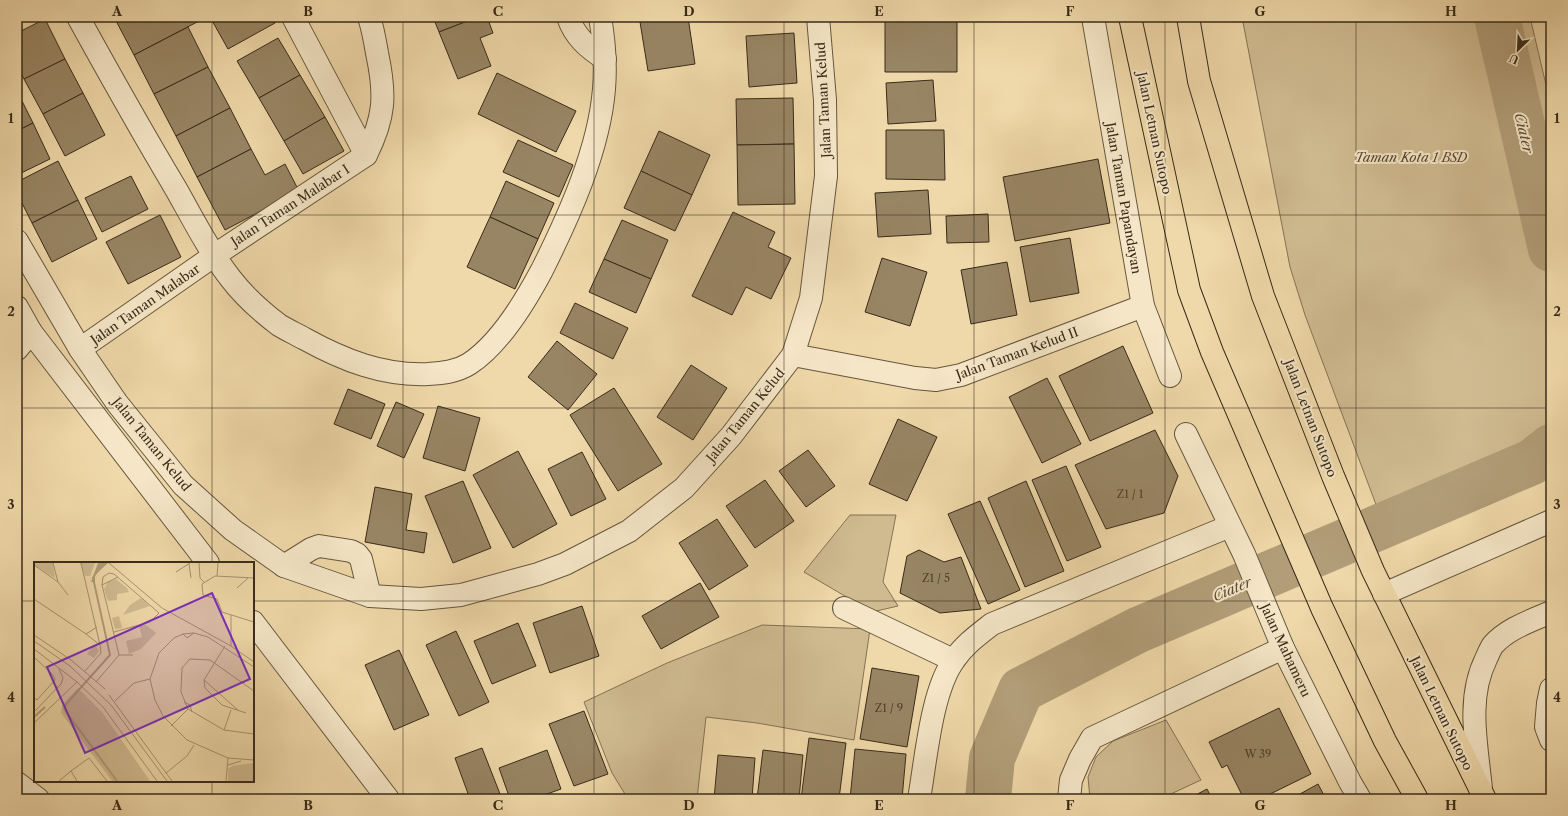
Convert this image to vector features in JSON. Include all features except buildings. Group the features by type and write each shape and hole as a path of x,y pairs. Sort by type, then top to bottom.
{"main road":[{"name":"Jalan Letnan Sutopo","path":"1130,17 1189,290 1212,352 1322,608 1385,741 1417,799"},
{"name":"Jalan Letnan Sutopo","path":"1188,17 1199,80 1263,296 1333,476 1373,571 1483,795"}],"street":[{"path":"78,17 129,109 214,255 232,280 250,300 280,326 346,359 375,369 402,374 448,373 469,364 504,331 534,286 559,236 595,141 604,90 605,59 600,17"},
{"path":"293,17 366,155"},
{"name":"Jalan Taman Malabar I","path":"214,255 366,155 375,138 384,94 380,66 369,17"},
{"path":"568,17 572,27 589,49 605,59"},
{"name":"Jalan Taman Kelud","path":"80,349 117,403 183,485 233,530 284,566 370,596 421,598 461,595 538,574 565,564 629,531 684,488 731,436 793,355 811,298 826,176 825,100 818,17"},
{"name":"Jalan Taman Papandayan","path":"1093,17 1143,306 1170,376"},
{"name":"Jalan Taman Malabar","path":"17,241 80,349 214,255"},
{"name":"Jalan Taman Kelud II","path":"793,355 915,378 936,380 961,375 1143,306"},
{"path":"17,307 31,332 207,562"},
{"path":"17,349 31,332"},
{"name":"Jalan Mahameru","path":"1186,434 1244,554 1283,648 1360,799"},
{"path":"1384,594 1551,521"},
{"path":"919,799 935,707 941,686 953,660 970,641 992,624 1230,526"},
{"path":"284,566 318,546 351,551 357,554 361,559 370,596"},
{"path":"844,608 953,660"},
{"path":"1483,795 1474,720 1480,670 1492,646 1514,628 1551,612"},
{"path":"254,623 388,799"},
{"path":"1069,799 1071,780 1080,759 1092,738 1283,648"},
{"path":"1551,689 1546,727 1551,740"},
{"path":"17,783 38,799"}],"green space":[{"name":"Taman Kota 1 BSD","path":"1242,17 1530,17 1551,106 1551,474 1390,542 1305,315 1290,267"},
{"path":"850,515 896,515 883,582 898,606 872,612 804,572"},
{"path":"762,625 870,629 854,740 757,723 706,717 697,799 628,799 612,773 584,702 667,663"},
{"path":"1166,720 1201,780 1160,799 1090,799 1088,777 1096,757 1113,741"}],"waterway":[{"name":"Ciater","path":"1497,17 1551,249"},
{"name":"Ciater","path":"988,799 992,758 1021,690 1138,630 1532,462 1551,447"}]}
